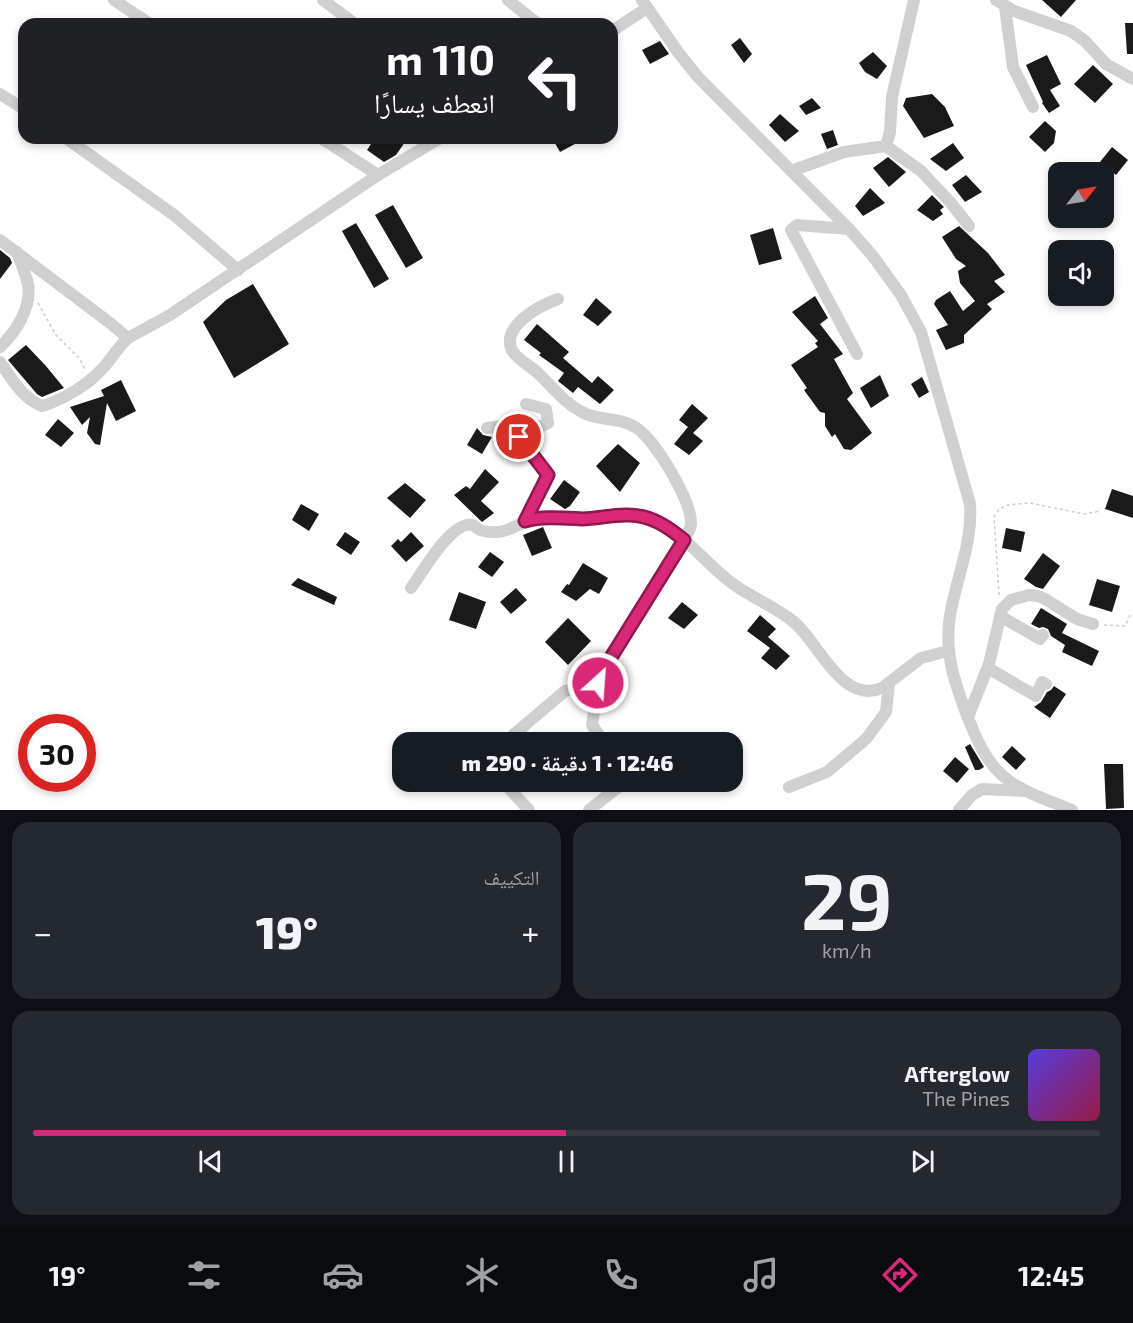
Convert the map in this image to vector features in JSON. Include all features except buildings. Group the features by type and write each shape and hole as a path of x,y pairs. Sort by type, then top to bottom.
{"street":[{"path":"114,0 141,18"},
{"path":"323,0 347,18"},
{"path":"508,0 530,18"},
{"path":"886,146 890,132 892,97 914,0"},
{"path":"1000,3 1071,31 1086,41 1106,64 1133,79"},
{"path":"1000,3 1013,67 1033,107"},
{"path":"618,26 644,4 697,76 849,229 872,255 901,295 921,332 970,504 969,539 950,616 948,651 951,672 988,761 1004,777 1026,791 1072,810"},
{"path":"0,94 18,105"},
{"path":"74,144 174,215 238,270"},
{"path":"330,144 378,175"},
{"path":"0,362 35,404 42,406 72,392 103,368 116,349 128,338 170,315 378,175 430,144"},
{"path":"791,171 844,152 886,146 921,171 969,226"},
{"path":"849,229 797,225 791,230 857,354"},
{"path":"0,240 128,338"},
{"path":"0,348 15,332 26,305 28,287 17,252"},
{"path":"558,299 533,310 526,316 511,336 511,347 515,354 570,405 584,414 630,423 648,438 682,490 691,525 600,675 592,725 597,732"},
{"path":"519,437 548,423 546,409 526,404"},
{"path":"487,428 510,425 548,475 525,521"},
{"path":"411,588 451,534 464,525 473,525 480,530 497,532 535,518 588,519 629,515 651,519 668,527 735,585 793,621 807,634 833,671 857,689 867,692 882,688 921,658 948,651"},
{"path":"968,717 988,668 1000,616 1005,605 1011,600 1029,595 1045,599 1077,619 1093,624"},
{"path":"1000,616 1040,639 1043,635"},
{"path":"988,668 1036,696 1042,682 1046,684"},
{"path":"517,732 565,691 598,683"},
{"path":"789,787 826,772 866,739 886,712 889,683"},
{"path":"959,810 972,795 982,789 1026,791"},
{"path":"512,792 529,810"},
{"path":"590,810 612,792"}],"path":[{"path":"28,287 56,334 80,359 89,380"},
{"path":"1000,616 994,517 999,509 1008,505 1030,503 1084,514 1100,511"},
{"path":"1093,624 1125,626 1131,614"}],"route":[{"path":"519,437 548,475 525,521 535,518 588,519 640,516 668,527 684,540 600,675 598,683"}]}
